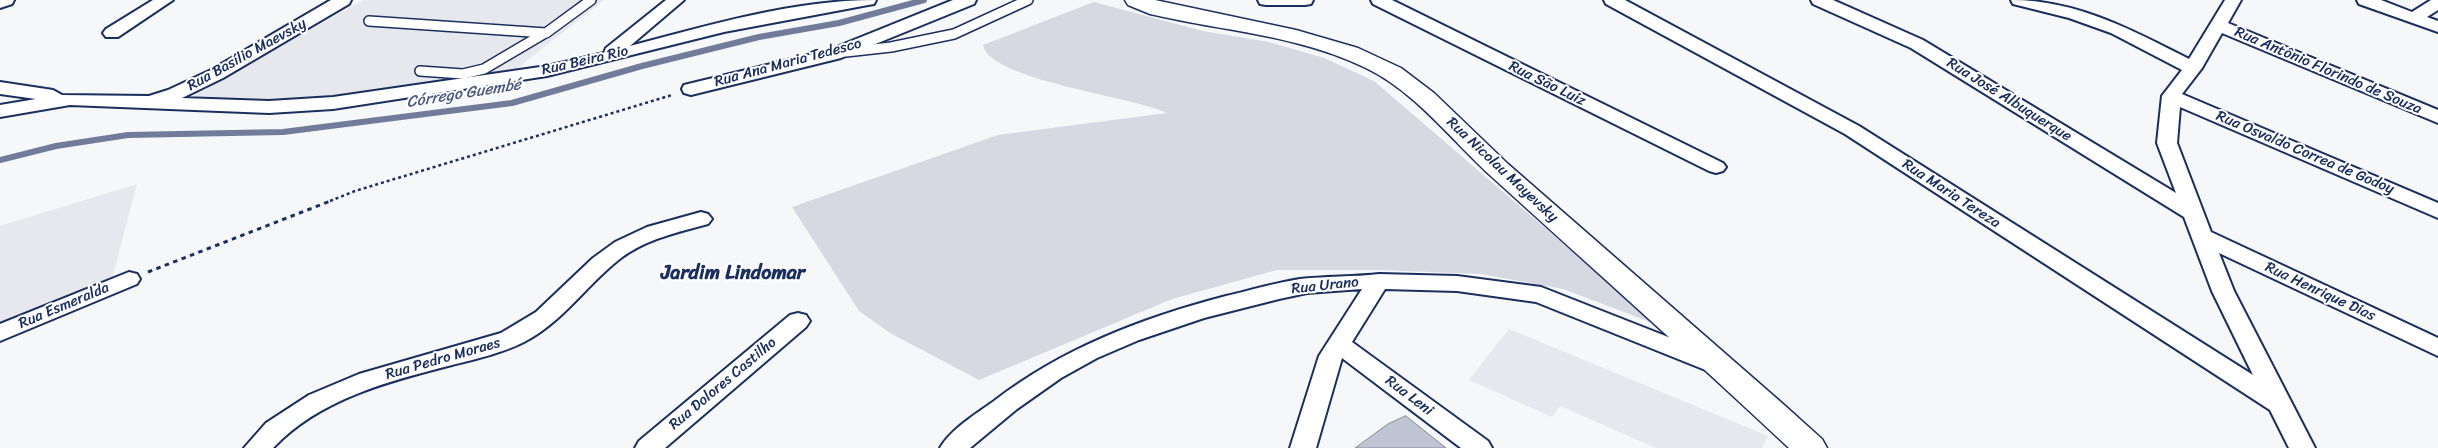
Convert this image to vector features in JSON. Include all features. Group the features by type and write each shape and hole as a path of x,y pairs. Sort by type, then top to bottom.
{"street":[{"path":"0,3 6,0"},
{"path":"112,33 165,0"},
{"name":"Rua Basílio Maevsky","path":"0,111 70,99 150,102 176,94 217,74 343,0"},
{"path":"606,58 676,0"},
{"name":"Rua Beira Rio","path":"150,102 269,108 333,103 547,71 606,58 723,27 868,0"},
{"name":"Rua Ana Maria Tedesco","path":"691,89 835,54 968,0"},
{"name":"Rua Nicolau Mayevsky","path":"1136,0 1158,9 1338,48 1375,63 1407,83 1432,104 1496,168 1723,367 1810,448"},
{"path":"1266,0 1305,0"},
{"name":"Rua São Luiz","path":"1379,0 1716,167"},
{"name":"Rua José Albuquerque","path":"1819,0 1917,44 2194,214"},
{"path":"2018,0 2075,14 2117,29 2193,68"},
{"path":"2233,0 2193,68 2171,96 2167,143 2223,291 2302,448"},
{"path":"2365,0 2438,27"},
{"name":"Rua Maria Tereza","path":"1617,1 1852,130 2280,404"},
{"path":"2414,18 2438,3"},
{"name":"Rua Antônio Florindo de Souza","path":"2219,25 2438,117"},
{"path":"0,88 70,99"},
{"name":"Rua Osvaldo Correa de Godoy","path":"2171,96 2438,211"},
{"name":"Rua Pedro Moraes","path":"257,448 264,439 297,414 338,392 396,371 496,344 518,336 537,324 612,253 632,241 654,232 701,220"},
{"name":"Rua Henrique Dias","path":"2202,236 2438,348"},
{"name":"Rua Esmeralda","path":"0,333 129,279"},
{"path":"1303,448 1331,356 1379,281"},
{"name":"Rua Urano","path":"953,448 993,414 1068,363 1133,333 1194,312 1265,294 1314,285 1379,281 1515,290 1541,295 1723,367"},
{"name":"Rua Dolores Castilho","path":"648,448 798,320"},
{"name":"Rua Leni","path":"1338,343 1479,448"}],"lane":[{"path":"420,71 463,74 484,69 546,33 591,0"},
{"path":"835,54 891,47 954,34 1028,0"},
{"path":"369,21 546,33"}],"path":[{"path":"129,279 355,191 691,89"}],"shaded area":[{"path":"363,0 604,0 514,71 332,99 255,102 193,96"},
{"path":"1094,2 1203,31 1269,42 1324,58 1374,81 1658,325 1563,289 1481,274 1379,270 1277,270 1172,299 979,380 890,333 859,311 792,207 998,135 1167,113 1035,78 1010,68 991,57 983,45"},
{"path":"137,184 112,279 0,327 0,226"},
{"path":"1509,329 1768,436 1762,448 1656,448 1560,406 1552,417 1469,380"}],"building":[{"path":"1406,416 1446,448 1355,448 1388,424"}],"waterway":[{"name":"Córrego Guembé","path":"0,160 56,146 128,135 283,132 512,103 642,66 759,37 839,23 924,0"}],"district":[{"name":"Jardim Lindomar","path":"733,274"}]}
